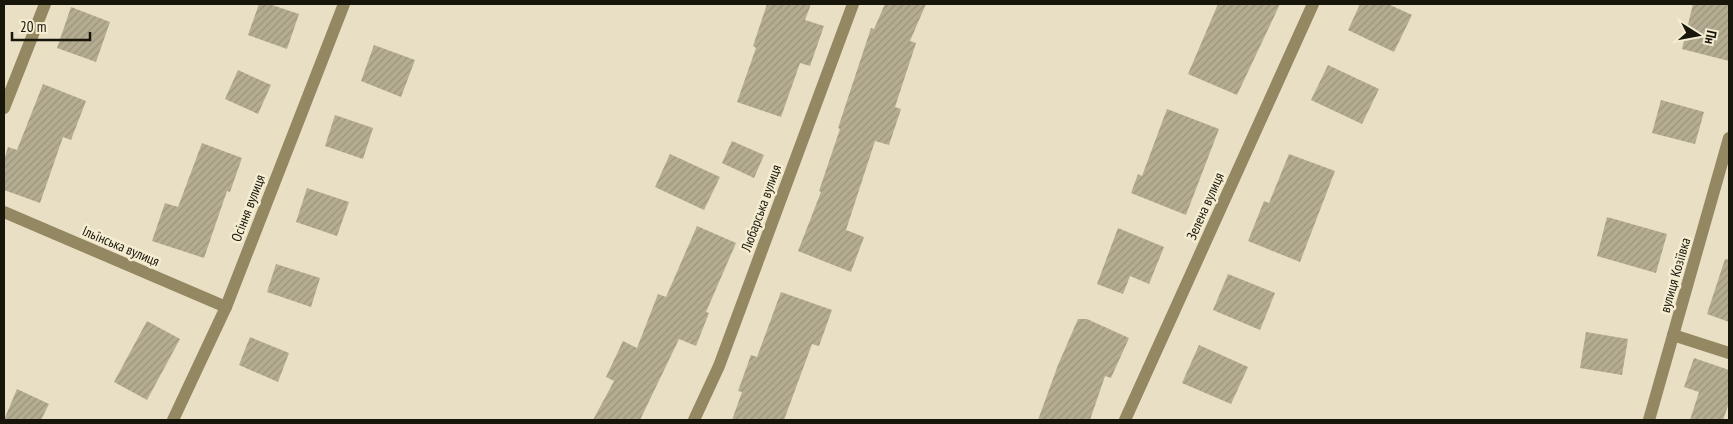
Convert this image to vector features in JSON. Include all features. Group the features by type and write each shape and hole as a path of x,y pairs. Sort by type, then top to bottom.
{"street":[{"path":"4,108 45,4"},
{"name":"Осіння вулиця","path":"173,420 226,307 344,4"},
{"name":"Любарська вулиця","path":"694,420 719,366 853,4"},
{"name":"Зелена вулиця","path":"1125,420 1313,4"},
{"name":"вулиця Козіївка","path":"1649,420 1729,138"},
{"name":"Ільїнська вулиця","path":"4,212 226,307"},
{"path":"1673,335 1729,352"}],"building":[{"path":"259,4 269,4 299,14 287,49 248,35"},
{"path":"767,4 811,4 805,20 824,26 810,66 800,63 781,117 737,102 756,48 753,46"},
{"path":"885,4 926,4 910,41 916,43 895,107 901,109 889,145 875,141 846,230 864,237 851,272 798,251 821,192 819,191 840,129 838,128 871,28 874,29"},
{"path":"1218,4 1280,4 1237,95 1188,74"},
{"path":"1360,4 1388,4 1412,15 1394,52 1348,30"},
{"path":"1693,4 1729,4 1729,61 1682,49"},
{"path":"71,7 110,22 96,62 57,48"},
{"path":"374,45 415,60 401,97 361,81"},
{"path":"1328,65 1379,89 1362,124 1311,100"},
{"path":"238,70 271,85 258,114 225,99"},
{"path":"43,84 86,101 71,140 63,137 40,203 4,190 4,160 8,147 17,150"},
{"path":"1661,100 1704,112 1695,144 1652,133"},
{"path":"1167,109 1219,129 1186,215 1131,193 1138,174 1142,176"},
{"path":"335,115 373,128 363,159 325,146"},
{"path":"732,141 764,155 754,178 722,163"},
{"path":"202,143 242,158 230,192 227,191 204,258 152,241 165,203 178,207"},
{"path":"670,154 720,177 704,210 655,187"},
{"path":"1289,154 1335,171 1300,262 1248,241 1264,201 1269,203"},
{"path":"307,188 349,202 337,236 296,222"},
{"path":"1607,217 1667,234 1656,273 1597,256"},
{"path":"697,226 736,243 706,312 709,313 696,346 679,339 640,420 593,420 614,381 606,377 623,341 637,348 658,294 666,297"},
{"path":"1118,228 1164,247 1149,284 1130,276 1123,294 1097,284"},
{"path":"1725,259 1729,260 1729,322 1707,314"},
{"path":"276,264 320,278 311,307 267,292"},
{"path":"1228,274 1275,293 1260,330 1213,310"},
{"path":"781,292 832,310 819,346 812,344 784,420 732,420 742,392 738,391 751,355 757,357"},
{"path":"1078,319 1087,319 1129,338 1111,378 1105,376 1090,420 1038,420 1058,365"},
{"path":"147,321 180,339 147,400 114,382"},
{"path":"1586,332 1628,339 1622,375 1580,368"},
{"path":"250,337 289,353 278,382 239,365"},
{"path":"1199,345 1248,367 1231,404 1182,383"},
{"path":"1694,358 1729,370 1729,403 1723,420 1690,420 1699,392 1684,387"},
{"path":"17,389 49,404 41,420 4,420"}]}
